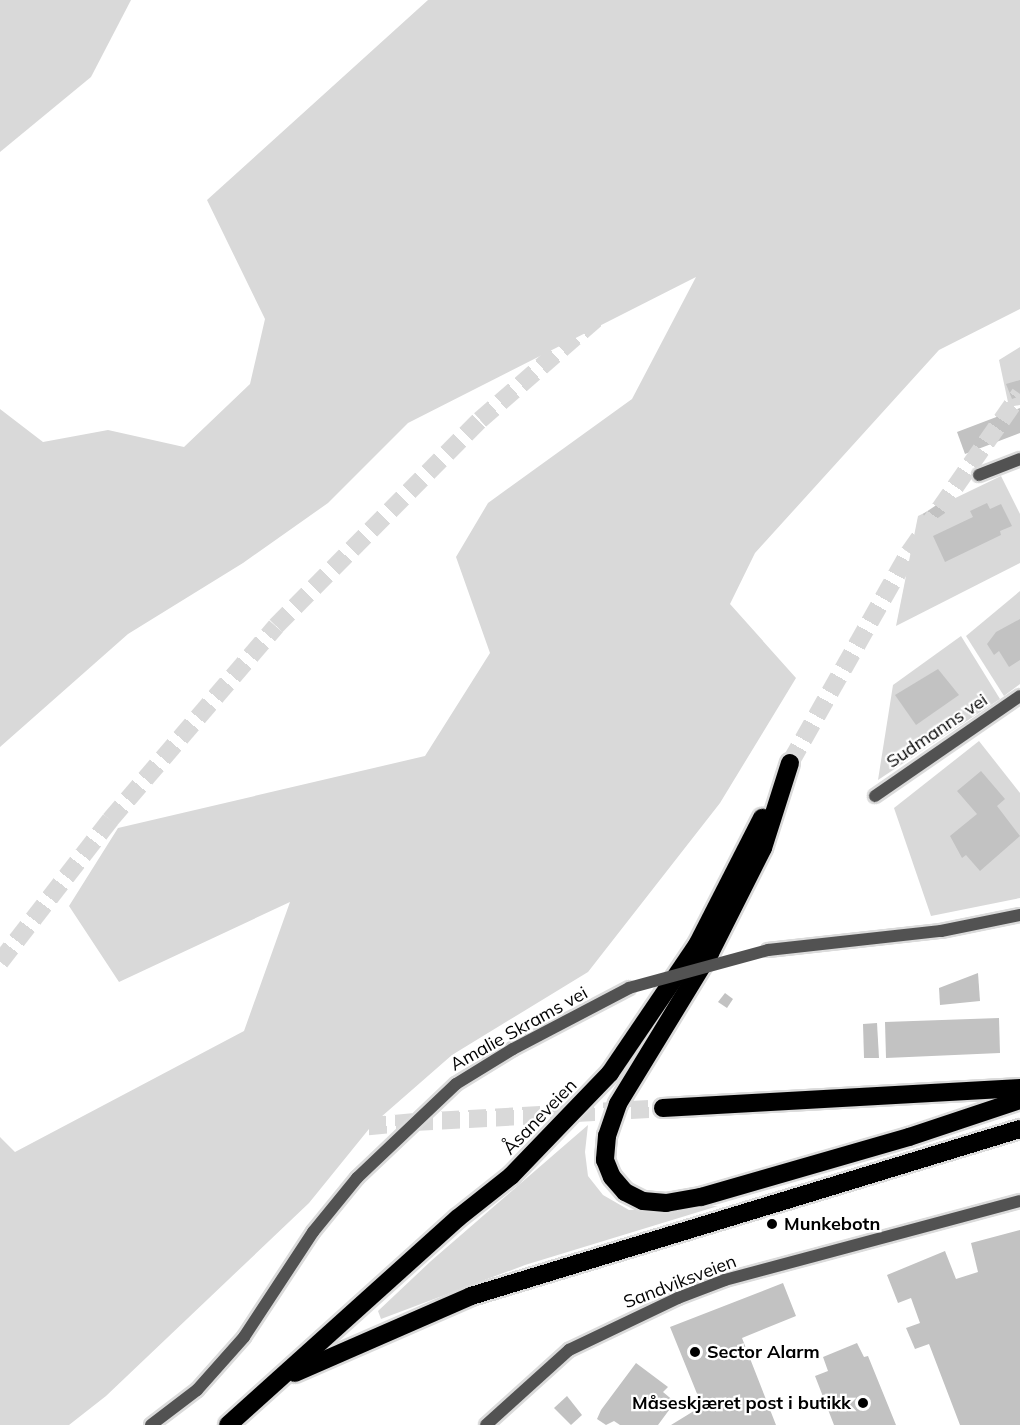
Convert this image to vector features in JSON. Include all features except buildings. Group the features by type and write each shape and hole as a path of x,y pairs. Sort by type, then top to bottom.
{"highway":[{"name":"Åsaneveien","path":"228,1425 458,1218 512,1176 610,1073 697,945 790,763 762,848 710,952 618,1104 608,1136 605,1160 612,1177 625,1192 643,1201 666,1203 689,1199 909,1137 1020,1100"},
{"path":"663,1108 1020,1088"},
{"path":"276,1382 471,1296 1020,1129"}],"street":[{"path":"979,476 1020,459"},
{"name":"Sudmanns vei","path":"875,796 1020,696"},
{"name":"Amalie Skrams vei","path":"152,1425 197,1390 244,1337 313,1232 357,1178 456,1084 513,1048 630,988 768,950 941,931 1020,915"},
{"name":"Sandviksveien","path":"486,1425 569,1350 678,1298 725,1280 1020,1201"}],"shaded area":[{"path":"0,0 131,0 91,77 0,152"},
{"path":"428,0 1020,0 1020,309 939,350 755,553 730,604 796,678 720,803 588,972 452,1055 373,1124 309,1203 106,1396 69,1425 0,1425 0,1137 15,1152 244,1031 290,902 119,982 69,906 118,828 425,756 490,653 456,557 488,503 632,399 696,277 408,423 328,503 243,563 128,634 0,747 0,409 43,442 108,430 184,447 250,384 265,319 207,200"},
{"path":"1020,347 1020,405 1009,407 999,360"},
{"path":"1001,476 1020,514 1020,563 896,626 918,516"},
{"path":"1020,591 1020,684 1004,696 966,636"},
{"path":"961,636 1000,699 878,780 893,685"},
{"path":"979,741 1020,793 1020,898 931,916 894,808"},
{"path":"588,1125 585,1152 588,1176 603,1195 629,1210 718,1206 525,1265 381,1319 378,1311 431,1261"}],"tunnel":[{"path":"0,962 110,820 276,626 480,420 706,223 859,107 1015,0"},
{"path":"790,763 909,553 1020,394"},
{"path":"0,1191 91,1165 234,1139 415,1122 663,1108"}],"place":[{"name":"Munkebotn","path":"772,1224"},
{"name":"Sector Alarm","path":"695,1352"},
{"name":"Måseskjæret post i butikk","path":"863,1403"}]}
